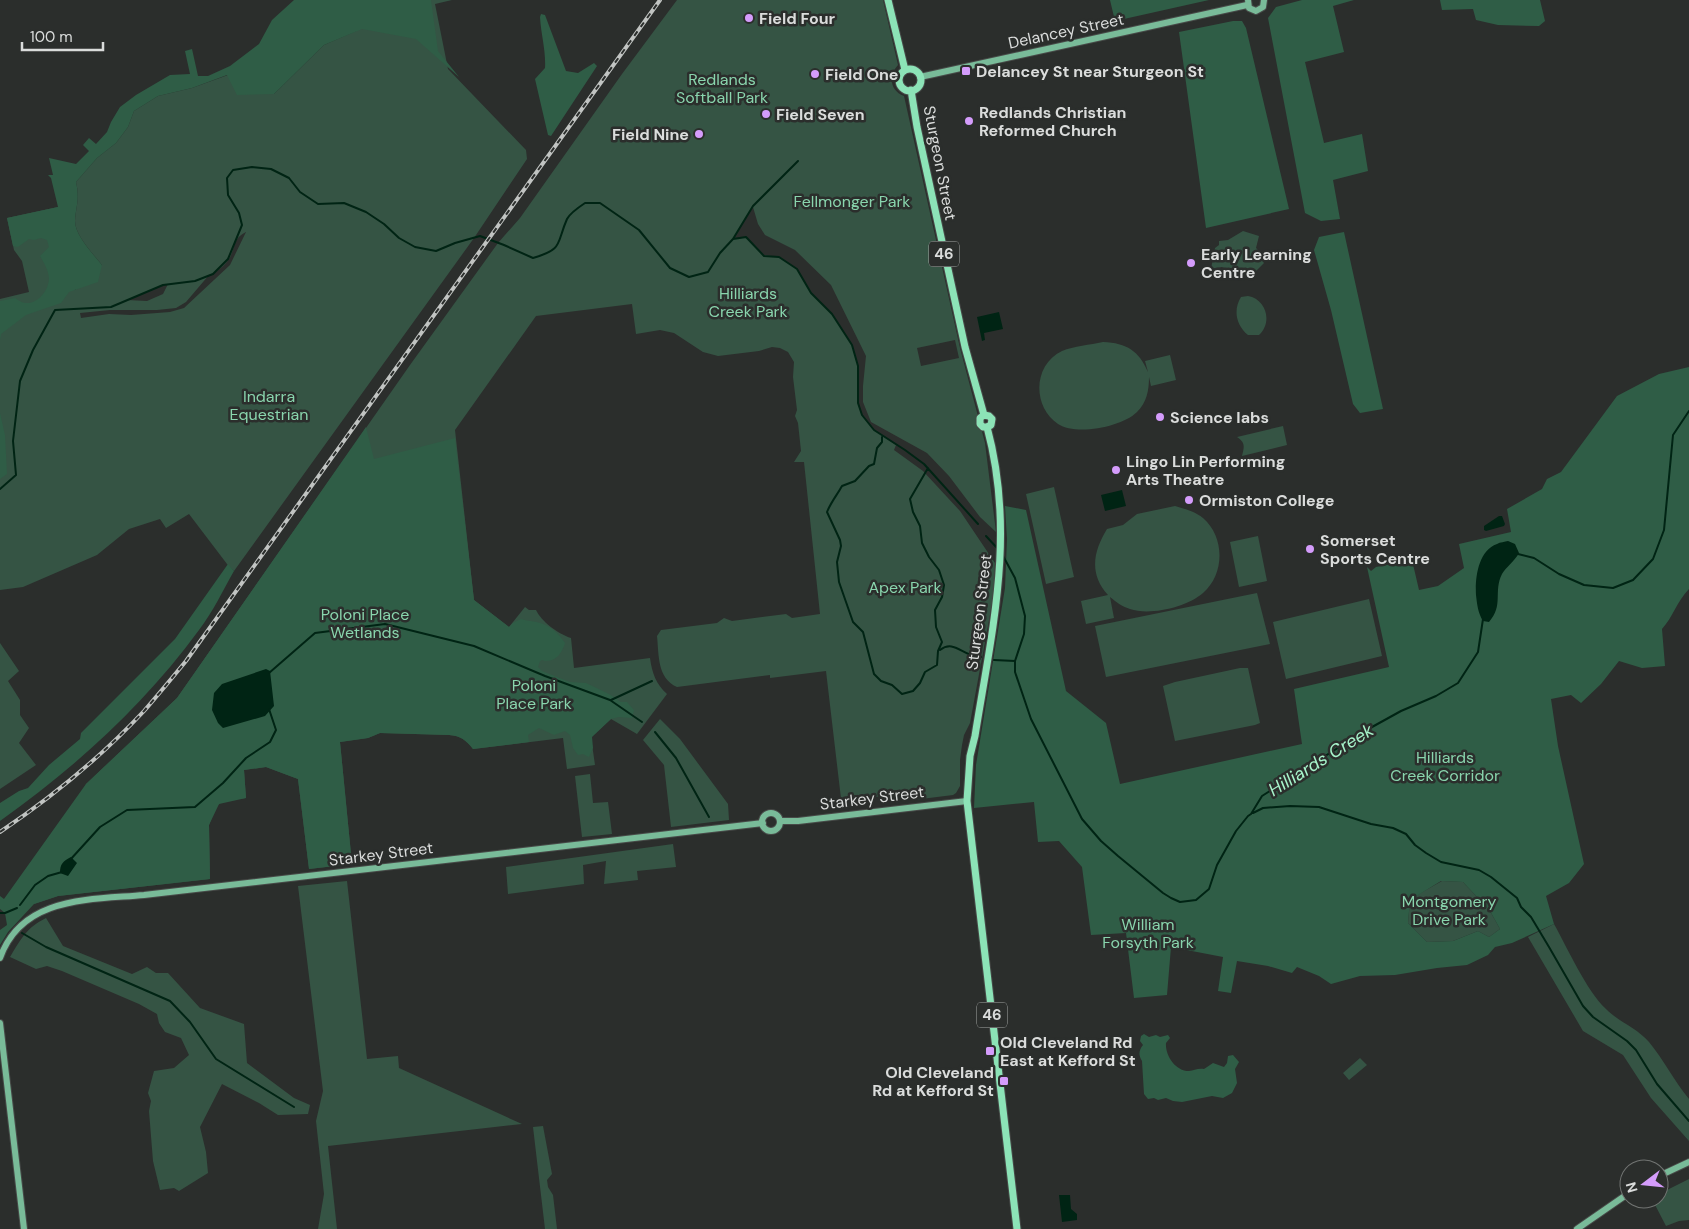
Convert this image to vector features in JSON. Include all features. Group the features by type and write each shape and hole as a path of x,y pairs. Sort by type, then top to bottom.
{"main road":[{"name":"46","path":"888,0 905,70 899,77 899,84 904,89 912,90"},
{"path":"905,70 913,70 920,77 918,87 912,90"},
{"name":"Sturgeon Street","path":"912,90 917,127 963,339 984,415 992,419 987,427 996,473 1001,515 1000,574 970,756 967,801"},
{"name":"46","path":"967,801 1017,1229"}],"street":[{"name":"Delancey Street","path":"920,77 1248,3 1253,11 1259,11 1263,7 1265,0"},
{"name":"Starkey Street","path":"780,821 798,821 967,801"},
{"path":"770,813 778,816 780,821 778,827 773,830 765,828 762,823 765,816 770,813"},
{"name":"Starkey Street","path":"0,958 6,942 24,921 51,907 91,900 762,823"},
{"path":"0,1023 24,1229"},
{"path":"1669,1171 1689,1162"},
{"path":"1577,1229 1619,1200"}],"green space":[{"path":"294,0 431,0 438,51 459,77 416,39 362,29 324,45 274,94 237,95 227,75 192,88 158,96 134,111 128,127 116,143 97,158 76,182 78,198 76,226 85,244 102,265 98,282 69,292 61,303 26,315 1,334 0,340 0,301 15,298 25,303 30,303 39,299 49,283 46,266 40,256 49,247 47,240 41,238 29,239 18,247 13,246 7,218 58,207 51,178 48,175 53,175 49,158 76,164 89,151 83,145 89,138 96,144 107,132 120,107 170,75 190,74 185,51 192,49 198,76 208,76 230,66 259,44 272,20"},
{"name":"Indarra Equestrian","path":"349,0 452,0 435,4 448,69 526,150 527,159 474,238 234,571 189,514 166,528 160,519 129,529 97,555 23,587 0,590 0,299 29,292 22,261 14,250 7,218 58,207 75,290 102,265 85,244 76,226 78,198 76,182 97,158 116,143 128,127 134,111 158,96 192,88 228,75 274,94 324,45 356,31","holes":["246,232 230,265 184,308 170,312 131,315 109,314 81,318 80,313 176,308 186,302 209,275 225,264 231,255 236,240","168,284 163,294 147,301 127,300"]},
{"path":"677,0 883,0 898,65 893,74 892,83 896,91 904,96 960,348 985,443 996,532 980,517 949,476 927,453 871,422 863,402 866,356 831,285 795,250 765,235 758,224 753,207 733,239 746,237 764,255 779,257 797,269 811,293 832,314 852,345 858,366 858,403 862,415 874,430 896,445 894,450 923,471 960,511 995,563 994,593 970,723 964,735 962,745 960,786 956,793 913,800 912,793 857,799 858,806 842,807 826,671 770,678 770,675 677,687 670,683 662,672 657,636 661,630 717,623 724,618 732,621 786,614 792,618 820,614 804,462 794,462 801,451 798,423 795,416 797,410 793,377 794,362 788,352 772,347 759,351 718,356 703,352 674,333 660,330 636,334 632,304 536,316 455,430 474,600 509,627 525,607 529,610 536,610 550,627 571,638 574,668 650,658 655,678 667,694 637,734 611,719 591,737 595,765 567,769 563,738 473,749 463,739 449,735 380,733 368,738 340,742 352,864 309,869 298,779 266,767 244,770 246,798 224,801 216,807 209,825 210,879 58,896 34,904 86,784 177,698 410,365 498,243 520,218","holes":["955,340 959,358 921,366 917,348"]},
{"path":"1110,0 1209,0 1115,21"},
{"path":"1302,0 1354,0 1333,6 1344,52 1305,62 1324,143 1362,134 1368,171 1333,180 1340,219 1321,221 1305,213 1268,18 1276,7"},
{"path":"1440,0 1540,0 1545,21 1539,26 1498,25 1476,20 1473,9 1442,10"},
{"path":"541,14 545,15 566,71 578,73 594,63 597,66 551,136 548,135 535,79 545,68"},
{"path":"1233,21 1242,21 1246,28 1289,209 1206,228 1179,32"},
{"path":"1243,231 1259,236 1256,248 1263,255 1260,257 1264,263 1255,272 1241,269 1229,271 1222,267 1211,269 1215,248 1219,245 1219,241 1228,240"},
{"path":"1344,232 1383,409 1360,413 1353,404 1331,310 1314,250 1319,237"},
{"path":"1248,296 1259,302 1266,312 1266,324 1259,335 1248,335 1238,322 1237,307 1241,297"},
{"path":"1103,342 1119,344 1131,350 1141,359 1148,372 1145,361 1170,355 1176,380 1151,386 1149,377 1148,391 1143,404 1137,412 1121,422 1099,428 1066,428 1058,424 1050,416 1040,397 1039,386 1045,366 1052,357 1062,351"},
{"name":"Hilliards Creek Corridor","path":"1689,367 1689,589 1662,629 1665,666 1642,668 1619,661 1601,684 1581,703 1571,695 1551,699 1558,746 1584,864 1569,883 1546,896 1554,924 1512,943 1495,947 1488,955 1467,965 1395,975 1360,976 1331,984 1319,976 1297,967 1292,973 1268,966 1237,961 1231,993 1218,991 1223,957 1171,947 1167,995 1134,998 1126,933 1091,935 1082,867 1059,841 1038,842 1034,802 974,808 976,765 1005,588 1007,539 1005,506 1026,510 1066,691 1106,723 1120,784 1302,744 1294,689 1389,667 1367,567 1371,571 1376,567 1412,560 1419,590 1438,586 1464,568 1459,544 1511,532 1507,509 1542,489 1547,479 1561,472 1617,396 1659,374","holes":["1441,881 1463,882 1490,911 1500,929 1489,937 1478,931 1453,941 1427,942 1408,923 1410,900"]},
{"path":"0,413 5,435 7,474 0,479"},
{"path":"1283,426 1287,445 1242,456 1244,445 1237,437"},
{"name":"Poloni Place Wetlands","path":"366,427 374,459 455,438 474,600 509,627 521,619 544,624 551,628 565,643 557,657 547,661 540,661 538,667 542,671 570,682 586,683 621,702 627,702 634,710 632,718 619,717 611,719 592,737 593,748 589,757 583,754 578,755 573,748 570,735 565,731 554,735 539,728 528,735 529,742 473,749 463,739 449,735 380,733 368,738 340,742 352,864 309,869 298,779 266,767 244,770 246,798 219,804 209,825 210,879 58,896 34,904 8,932 0,945 0,930 7,925 5,913 0,909 0,896 4,899 86,784 177,698"},
{"path":"1054,487 1074,577 1046,584 1026,494"},
{"path":"1175,506 1193,512 1203,518 1215,535 1220,556 1215,576 1210,585 1203,593 1188,602 1158,611 1130,609 1110,597 1114,618 1086,624 1081,601 1108,595 1098,579 1095,563 1096,554 1107,529 1123,525 1137,514"},
{"path":"1258,536 1267,581 1239,587 1230,542"},
{"path":"228,564 234,571 209,616 178,658 155,684 82,757 0,821 0,803 19,791 28,788 49,765 80,739 81,733 175,639"},
{"path":"1257,593 1270,644 1106,677 1095,626"},
{"path":"1369,599 1382,656 1286,679 1273,622"},
{"path":"0,643 19,671 8,681 20,700 20,715 29,728 19,743 36,765 0,789"},
{"path":"1240,668 1248,668 1260,723 1175,741 1163,686"},
{"path":"660,719 680,739 728,804 729,820 671,827 664,765 643,740"},
{"path":"590,774 593,803 608,802 612,834 582,837 575,776"},
{"path":"673,844 676,867 637,871 638,880 604,884 606,861 583,865 584,884 508,894 506,867"},
{"path":"347,881 367,1059 398,1056 399,1068 522,1124 328,1146 337,1229 318,1229 324,1194 316,1121 323,1091 298,886"},
{"name":"Montgomery Drive Park","path":"1442,881 1463,882 1490,911 1500,929 1489,937 1478,931 1453,941 1427,942 1408,923 1410,899"},
{"path":"46,918 63,946 132,974 147,967 156,973 168,973 200,1008 244,1024 247,1063 294,1098 310,1105 308,1114 278,1115 222,1084 200,1127 206,1152 208,1173 179,1191 174,1188 160,1190 153,1161 149,1111 151,1101 148,1093 154,1071 174,1068 189,1055 181,1038 165,1032 159,1023 157,1014 139,1004 62,971 47,966 36,969 10,957 29,930"},
{"path":"1554,924 1591,991 1611,1014 1649,1042 1689,1099 1689,1141 1651,1098 1623,1055 1583,1031 1528,937"},
{"path":"1144,1034 1149,1037 1168,1035 1170,1038 1166,1043 1166,1048 1169,1057 1175,1065 1184,1070 1204,1069 1213,1063 1224,1067 1228,1056 1233,1055 1239,1062 1235,1069 1237,1083 1232,1093 1223,1098 1212,1096 1182,1102 1166,1098 1158,1100 1154,1098 1148,1099 1144,1094 1140,1055 1143,1045 1140,1041 1141,1036"},
{"path":"1360,1058 1367,1065 1349,1080 1343,1073"},
{"path":"543,1126 552,1174 547,1180 548,1187 553,1195 557,1229 545,1229 533,1127"},
{"path":"1689,1179 1689,1220 1679,1221 1666,1226 1657,1209 1669,1209 1669,1189"}],"shaded area":[{"path":"999,312 1003,329 984,333 985,340 982,341 977,317"},
{"path":"1122,490 1126,506 1105,511 1101,495"},
{"path":"1502,516 1504,526 1484,530 1484,526"},
{"path":"1508,541 1515,544 1519,553 1502,574 1499,581 1496,610 1493,616 1489,622 1483,621 1477,605 1476,595 1479,566 1491,548"},
{"path":"266,669 270,671 274,706 265,716 223,728 218,723 212,710 214,693 222,684"},
{"path":"71,857 77,863 68,876 60,873 62,863"},
{"path":"1059,1195 1070,1195 1071,1209 1077,1214 1077,1220 1062,1222"}],"waterway":[{"path":"733,239 753,206 798,161"},
{"name":"Hilliards Creek","path":"0,489 16,475 13,441 20,381 33,350 55,310 111,307 163,285 195,281 213,274 228,259 242,225 239,213 228,195 227,178 233,170 252,167 271,169 289,178 300,192 318,204 344,203 366,212 384,224 399,238 415,247 436,251 480,236 533,258 543,255 550,252 558,244 568,217 585,203 600,203 639,230 670,268 689,277 708,272 720,253 733,239 746,237 764,256 779,257 797,269 811,293 832,314 852,345 858,366 858,403 862,415 874,430 924,464 978,524"},
{"name":"Hilliards Creek","path":"1518,554 1534,558 1559,574 1584,585 1613,588 1633,580 1653,559 1664,530 1673,435 1689,411"},
{"path":"882,437 882,442 877,448 874,464 869,466 855,481 842,486 827,512 840,540 841,546 837,562 839,582 853,622 863,632 874,674 881,681 892,685 902,694 913,691 920,683 925,672 937,665 938,651 942,642 936,627 935,610 942,597 944,585 939,570 929,557 922,543 920,526 913,512 910,499 928,468"},
{"name":"Hilliards Creek","path":"986,536 998,549"},
{"name":"Hilliards Creek","path":"1002,554 1015,578 1025,616 1024,634 1015,661 1015,672 1031,719 1082,819 1101,841 1118,856 1163,893 1180,902 1196,900 1209,889 1217,865 1236,831 1251,814 1262,796 1363,732 1458,683 1478,652 1483,619"},
{"path":"269,673 315,633 385,624 474,646 545,676 610,700 642,722"},
{"path":"940,650 948,646 971,655"},
{"path":"975,655 981,657"},
{"path":"994,660 1015,661"},
{"path":"611,700 652,681"},
{"path":"70,860 100,827 127,810 195,807 223,783 246,758 270,742 276,730 269,709"},
{"path":"655,732 676,758 709,817"},
{"path":"1253,813 1263,808 1290,806 1319,807 1371,824 1393,828 1406,834 1415,845 1441,862 1479,870 1491,877 1517,898 1521,907 1531,917 1583,1006 1593,1017 1627,1041 1636,1050 1657,1084 1689,1121"},
{"path":"20,905 35,885 48,876 62,872"},
{"path":"0,913 17,908"},
{"path":"22,933 46,947 170,1001 190,1022 216,1059 294,1107"}],"railway":[{"path":"0,832 57,790 111,744 144,711 186,661 660,0"}],"place":[{"name":"Field Four","path":"749,18"},
{"name":"Delancey St near Sturgeon St","path":"966,71"},
{"name":"Field One","path":"815,74"},
{"name":"Field Seven","path":"766,114"},
{"name":"Redlands Christian Reformed Church","path":"969,121"},
{"name":"Field Nine","path":"699,134"},
{"name":"Early Learning Centre","path":"1191,263"},
{"name":"Science labs","path":"1160,417"},
{"name":"Lingo Lin Performing Arts Theatre","path":"1116,470"},
{"name":"Ormiston College","path":"1189,500"},
{"name":"Somerset Sports Centre","path":"1310,549"},
{"name":"Old Cleveland Rd East at Kefford St","path":"990,1051"},
{"name":"Old Cleveland Rd at Kefford St","path":"1004,1081"}],"park label":[{"name":"Redlands Softball Park","path":"722,88"},
{"name":"Fellmonger Park","path":"852,201"},
{"name":"Hilliards Creek Park","path":"748,302"},
{"name":"Apex Park","path":"905,587"},
{"name":"Poloni Place Park","path":"534,694"},
{"name":"William Forsyth Park","path":"1148,933"}]}
